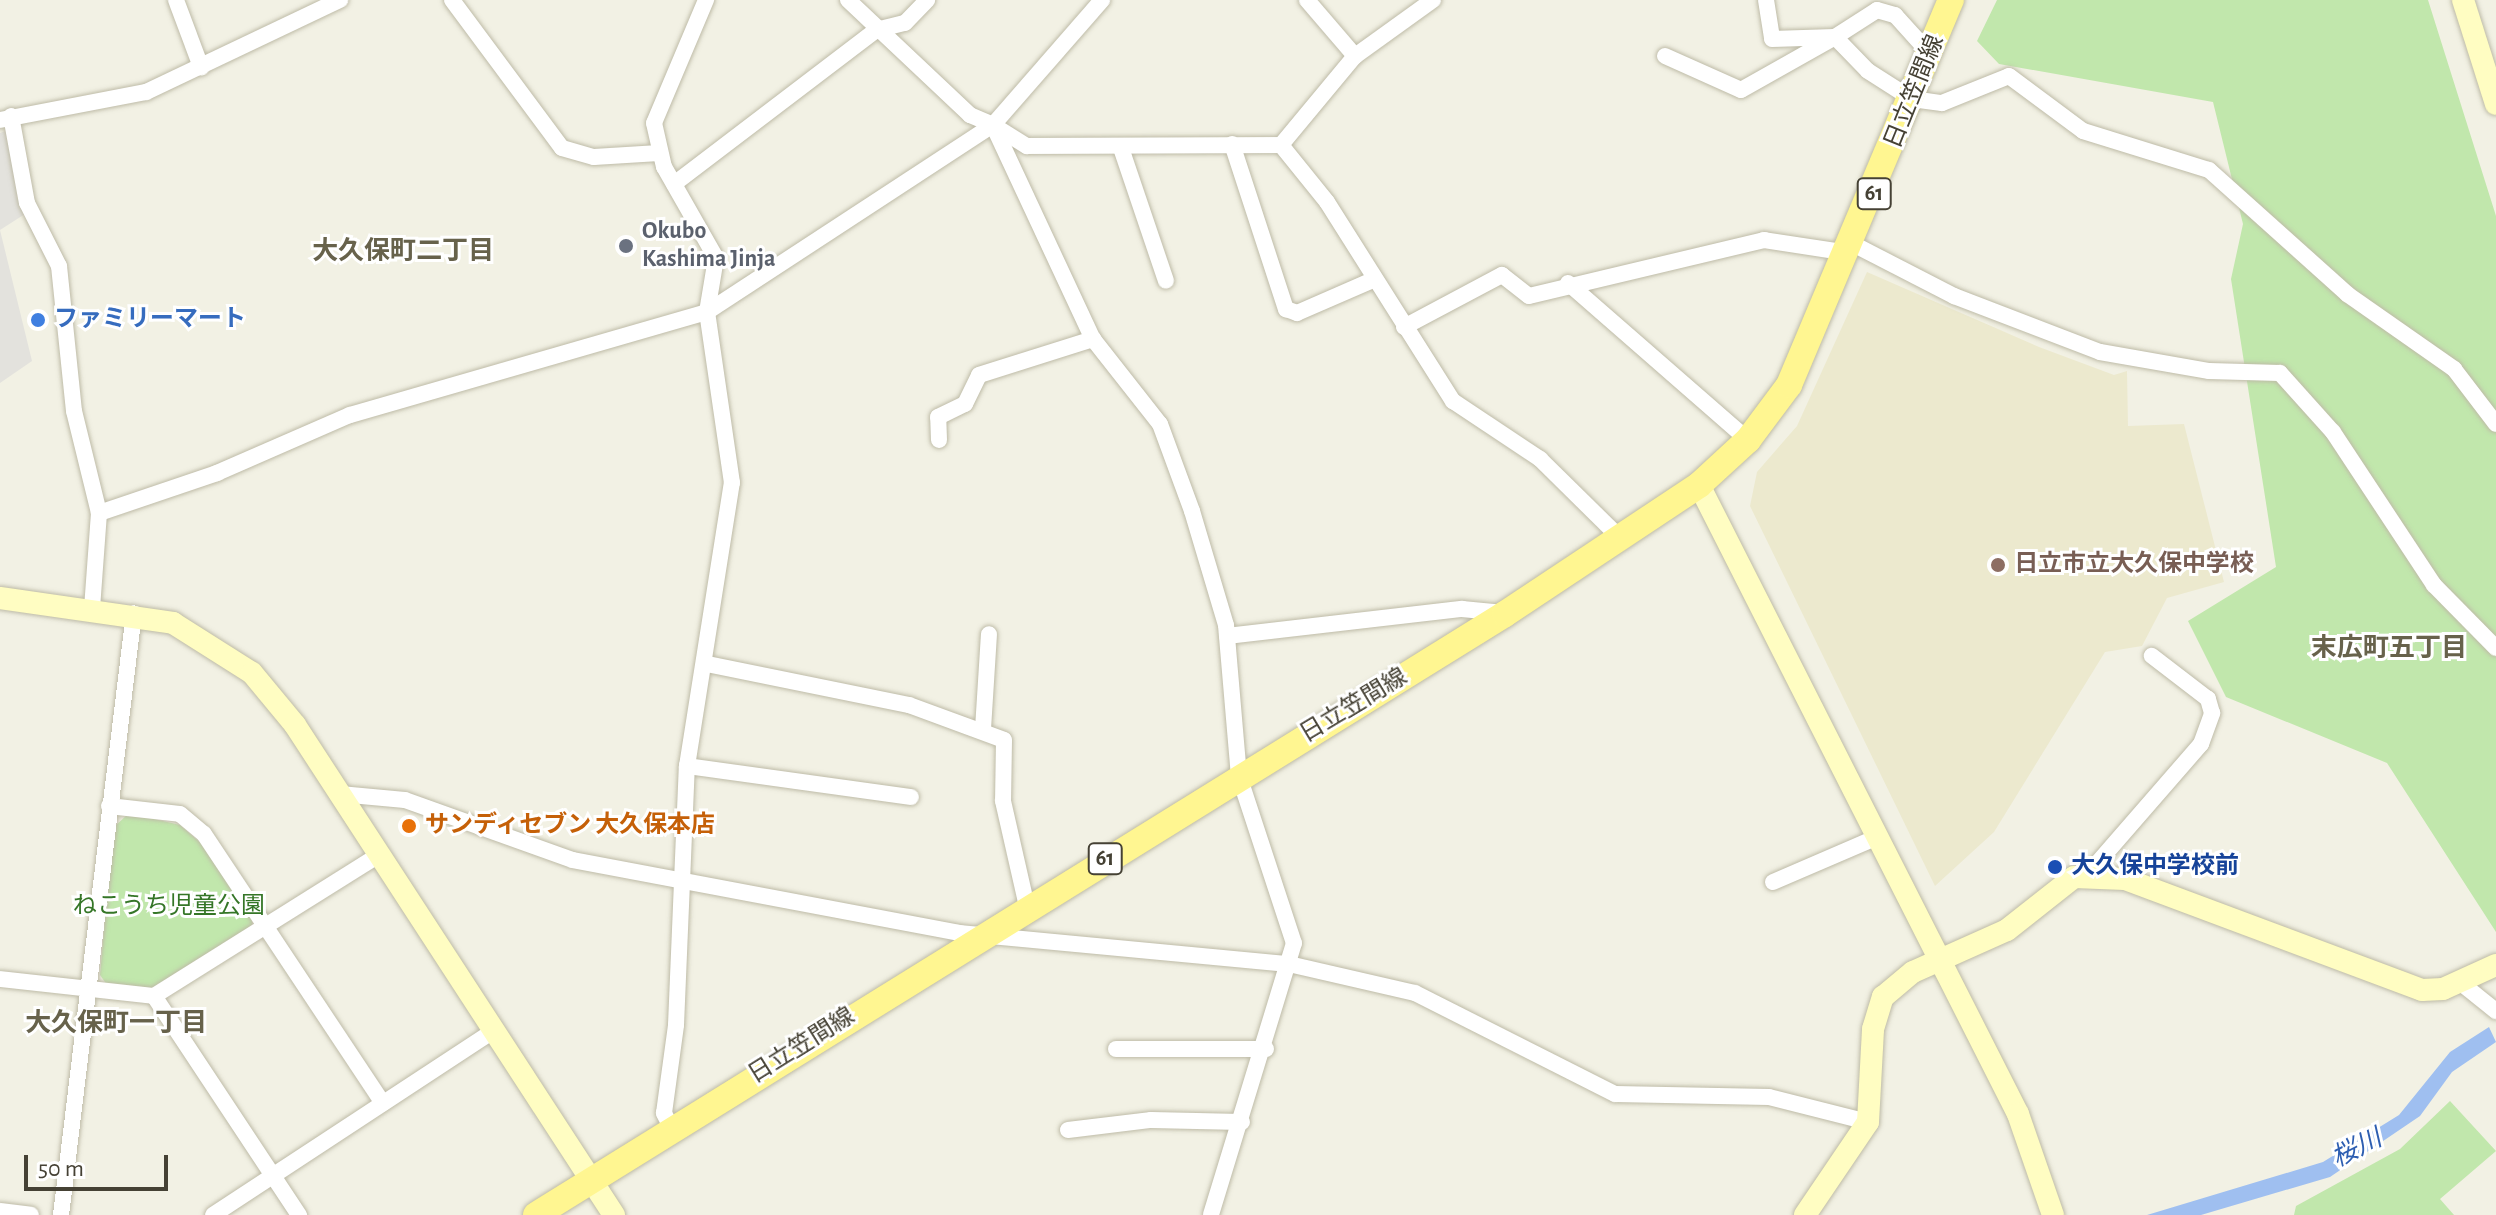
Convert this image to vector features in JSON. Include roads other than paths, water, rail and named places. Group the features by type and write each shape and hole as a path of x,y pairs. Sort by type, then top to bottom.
{"main road":[{"name":"日立笠間線","path":"536,1215 671,1127 1505,614 1699,485 1748,440 1789,385 1851,249 1932,56 1951,0"}],"street":[{"path":"176,0 201,67"},
{"path":"92,609 99,513 74,411 59,266 27,203 6,118 146,92 340,0"},
{"path":"452,0 562,148 594,157 659,153"},
{"path":"671,1127 664,1113 676,1025 678,880 687,766 707,664 732,483 707,312 716,258 659,153 659,103 706,0"},
{"path":"848,0 876,30 970,115 1027,146 1281,145 1327,202 1373,280 1469,419 1540,459 1620,538"},
{"path":"674,184 876,30 905,23 927,0"},
{"path":"99,513 217,473 350,415 707,312 993,125 1102,0"},
{"path":"1307,0 1355,56"},
{"path":"1281,145 1355,56 1433,0"},
{"path":"1766,0 1772,39 1835,37 1868,71 1912,99 1942,103 2009,76 2083,131 2209,170 2347,294 2454,369 2496,424"},
{"path":"2463,0 2496,104"},
{"path":"1665,56 1741,90 1877,10 1895,15 1932,56"},
{"path":"993,125 1093,339 1166,436 1227,636 1239,776 1278,884 1294,943 1266,1049 1211,1215"},
{"path":"1232,144 1286,309 1297,313 1373,280"},
{"path":"1121,148 1166,281"},
{"path":"691,207 697,167"},
{"path":"1404,327 1481,281 1502,275 1529,296 1568,283 1764,240 1851,249 1954,296 2087,348 2209,371 2280,373 2333,432 2434,585 2496,648"},
{"path":"1568,283 1748,440"},
{"path":"939,440 938,417 965,404 979,375 1093,339"},
{"path":"1699,485 1943,960 2018,1114 2052,1210"},
{"path":"0,598 134,613 203,637 241,663 287,715 614,1215"},
{"path":"1227,636 1462,609 1505,614"},
{"path":"61,1215 134,613"},
{"path":"983,729 989,634"},
{"path":"1805,1215 1868,1122 1875,1012 1897,982 1980,946 2049,891 2087,875 2201,744 2212,713 2208,699 2152,656"},
{"path":"707,664 828,685 983,729 1004,740 1003,801 1027,907"},
{"path":"687,766 911,797"},
{"path":"340,794 405,800 573,860 982,935 1289,964 1415,993 1615,1094 1769,1097 1868,1122"},
{"path":"109,806 180,814 204,834 383,1103"},
{"path":"1773,882 1880,836"},
{"path":"0,979 154,996 380,854"},
{"path":"2087,875 2190,901 2397,985 2422,990 2461,983 2496,965"},
{"path":"2461,983 2496,1011"},
{"path":"154,996 299,1215"},
{"path":"213,1215 493,1031"},
{"path":"1116,1049 1266,1049"},
{"path":"1068,1130 1151,1120 1242,1122"},
{"path":"0,1211 31,1215"}],"water":[{"name":"桜川","path":"2489,1027 2496,1042 2452,1072 2420,1116 2330,1177 2201,1215 2147,1215 2323,1162 2399,1115 2450,1052"}],"place":[{"name":"Okubo Kashima Jinja","path":"626,246"},
{"name":"ファミリーマート","path":"38,320"},
{"name":"日立市立大久保中学校","path":"1998,565"},
{"name":"サンディセブン 大久保本店","path":"409,826"},
{"name":"大久保中学校前","path":"2055,867"}],"district":[{"name":"大久保町二丁目","path":"403,252"},
{"name":"末広町五丁目","path":"2389,649"},
{"name":"大久保町一丁目","path":"116,1024"}],"park label":[{"name":"ねこうち児童公園","path":"169,907"}]}
